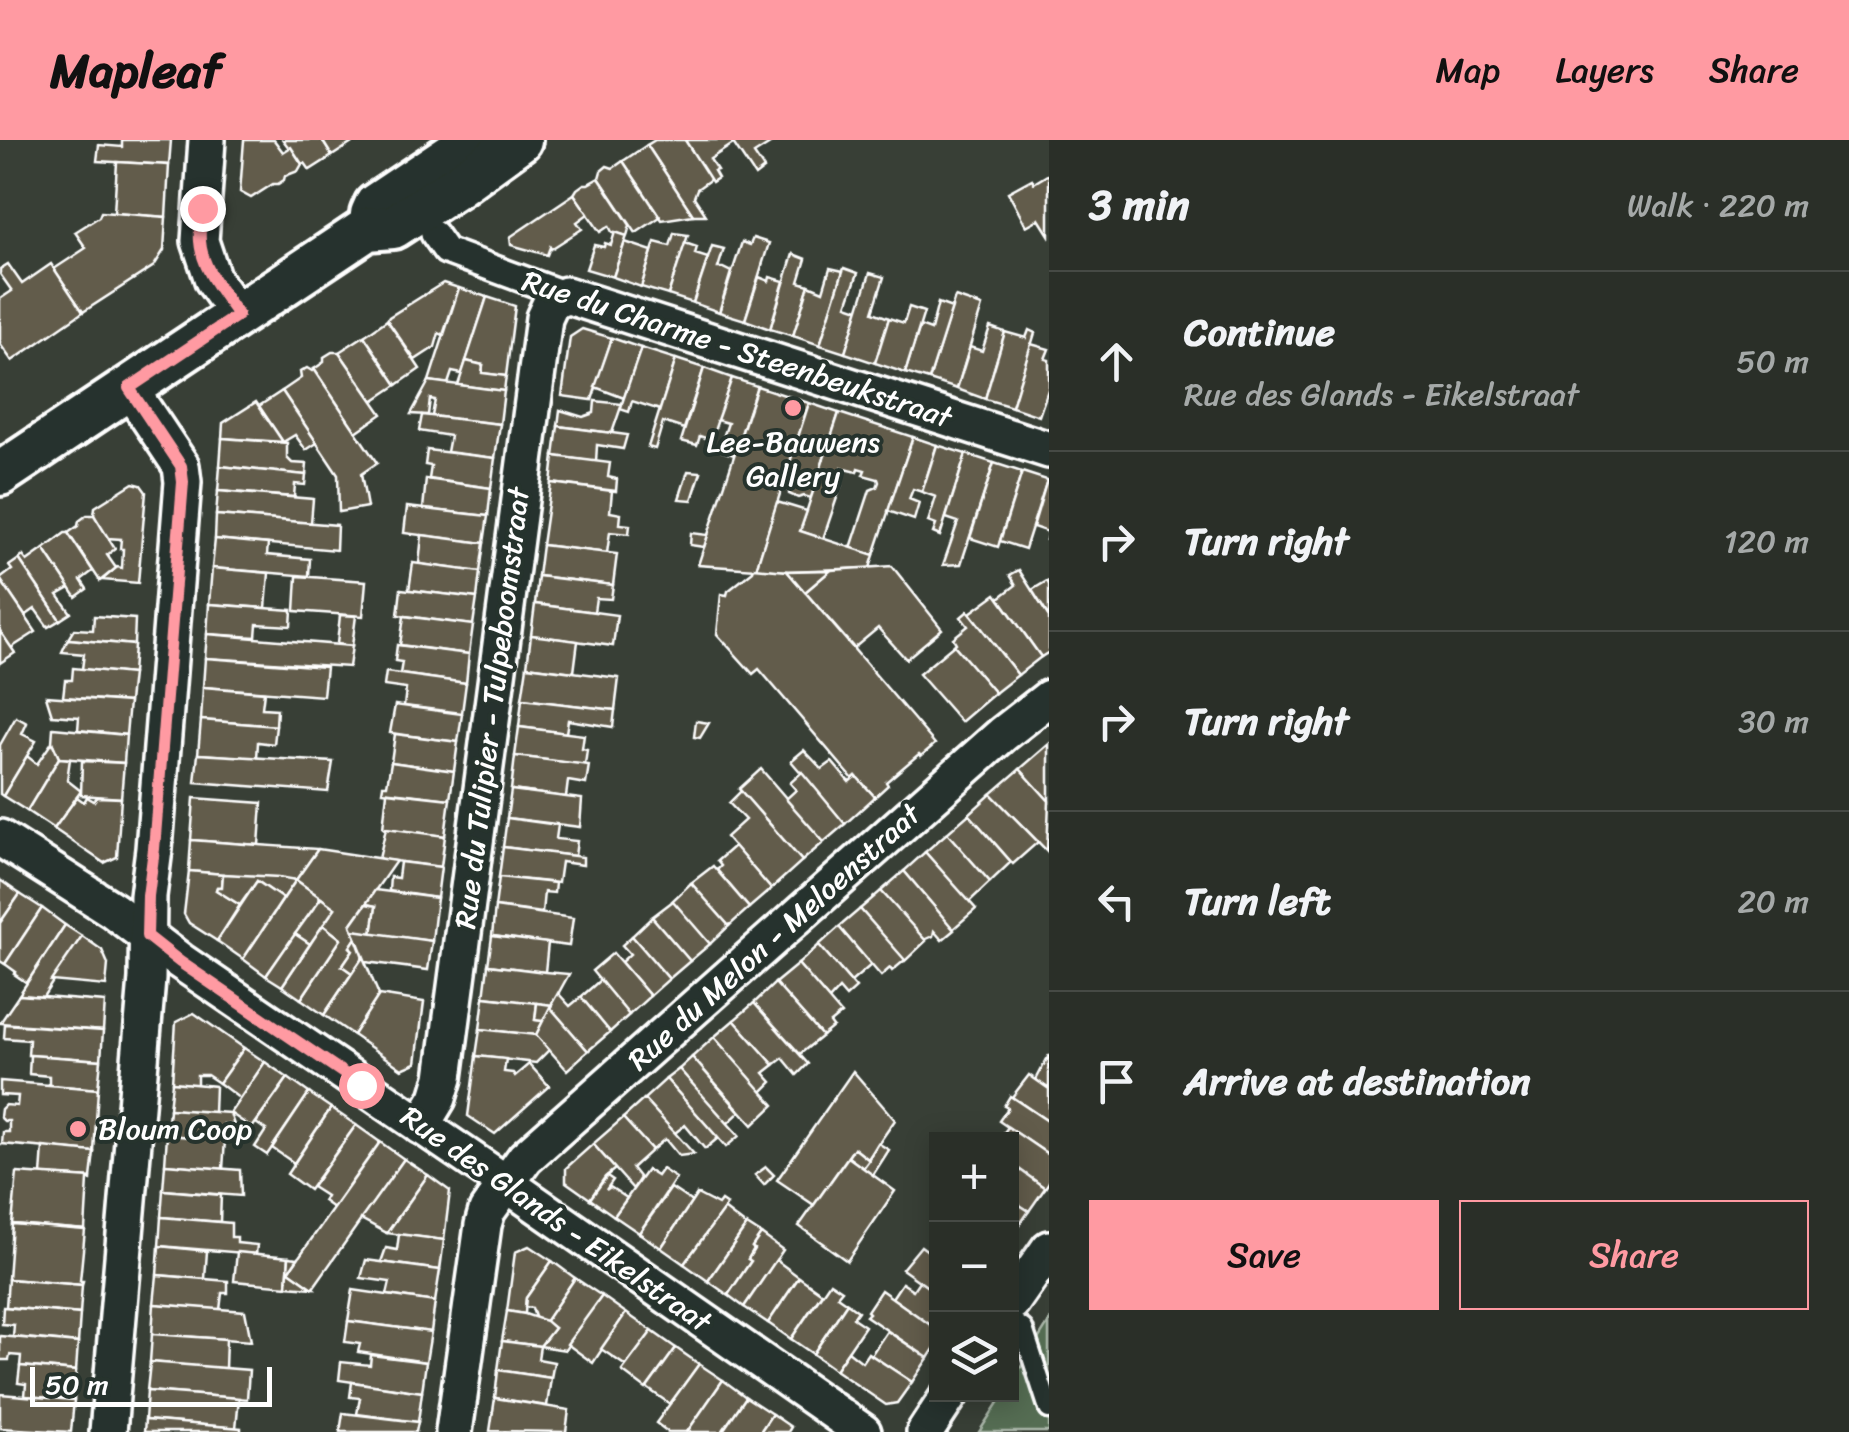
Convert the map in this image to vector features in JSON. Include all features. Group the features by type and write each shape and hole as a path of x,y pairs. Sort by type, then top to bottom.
{"street":[{"path":"207,140 200,241 213,280 238,315"},
{"path":"398,230 376,205 473,140"},
{"path":"0,474 238,315 398,230 520,140"},
{"name":"Rue du Charme - Steenbeukstraat","path":"398,230 566,295 1049,450"},
{"name":"Rue du Tulipier - Tulpeboomstraat","path":"421,1126 438,1098 444,1078 544,318 551,303 566,295"},
{"path":"108,1432 147,979 148,896 183,482 181,466 129,388"},
{"name":"Rue du Melon - Meloenstraat","path":"454,1432 483,1225 487,1211 525,1158 1002,734 1049,698"},
{"name":"Rue des Glands - Eikelstraat","path":"0,838 113,910 180,962 863,1432"},
{"path":"1019,1292 1049,1249"},
{"path":"925,1432 945,1402"}],"lane":[{"path":"1019,1326 1049,1409"}],"green space":[{"path":"1049,1322 1049,1432 979,1432 998,1402 1019,1402 1019,1370"}],"building":[{"path":"122,140 171,140 169,165 97,161 99,145 122,147"},
{"path":"244,140 274,140 283,152 291,147 302,164 298,171 251,198 240,192"},
{"path":"283,140 322,140 332,156 310,170"},
{"path":"322,140 354,140 355,141 332,156"},
{"path":"655,140 685,140 711,179 697,189 694,197 706,215 693,215 647,145"},
{"path":"685,140 731,140 733,144 710,159 718,178 712,182"},
{"path":"731,140 772,140 754,154 764,169 755,176"},
{"path":"647,145 693,215 662,220 623,161"},
{"path":"623,161 660,217 636,233 599,178 607,166 613,168"},
{"path":"117,162 169,165 166,217 114,213"},
{"path":"1049,174 1049,235 1039,219 1026,226 1008,192"},
{"path":"599,178 630,225 627,236 612,232 609,226 600,232 574,194 584,184"},
{"path":"574,194 588,214 577,222 582,229 550,247 547,255 511,245 510,237"},
{"path":"101,212 166,217 164,250 154,266 83,312 54,269 86,248 75,232"},
{"path":"615,232 627,236 613,277 586,269 594,245 611,245"},
{"path":"674,233 688,235 668,295 641,287 655,242 670,246"},
{"path":"753,238 769,243 745,320 719,312 742,242 750,245"},
{"path":"625,242 652,251 641,287 613,277"},
{"path":"685,243 697,247 695,254 708,258 693,303 668,295"},
{"path":"712,246 724,249 718,268 731,272 719,312 693,303"},
{"path":"793,254 806,259 799,282 809,285 793,336 770,329"},
{"path":"8,264 22,284 51,264 83,312 12,361 0,344 0,299 12,291 0,269"},
{"path":"830,268 843,271 820,345 793,336 809,285 823,291"},
{"path":"844,268 858,273 847,305 859,309 845,353 820,345"},
{"path":"870,273 884,277 873,312 889,318 875,363 845,353"},
{"path":"759,277 784,281 770,329 745,320"},
{"path":"443,283 459,288 443,335 439,333 435,347 415,360 387,320"},
{"path":"459,288 487,297 462,374 452,372 448,384 429,381"},
{"path":"487,297 515,306 506,376 482,373 483,365 466,361"},
{"path":"955,297 982,306 957,389 929,380"},
{"path":"938,303 952,308 929,380 905,373 920,326 931,330"},
{"path":"909,307 924,312 905,373 875,363 889,318 904,323"},
{"path":"387,320 420,369 397,385 364,336"},
{"path":"990,327 1005,332 985,399 957,389 970,347 982,351"},
{"path":"582,329 612,338 592,400 562,396 570,337"},
{"path":"1029,330 1035,333 1012,407 985,399 1005,332 1026,338"},
{"path":"364,336 397,385 373,401 339,352"},
{"path":"612,338 641,348 624,398 595,387"},
{"path":"1031,344 1049,349 1045,359 1049,360 1049,387 1039,416 1012,407"},
{"path":"641,348 676,359 660,410 632,401 629,412 620,409"},
{"path":"332,352 339,352 382,414 356,432 314,369"},
{"path":"676,359 704,368 684,429 663,422 655,449 648,447"},
{"path":"466,361 483,365 482,373 506,376 504,391 458,385"},
{"path":"704,368 732,378 711,440 700,436 697,445 681,441"},
{"path":"314,369 377,463 361,474 367,507 339,512 338,475 282,391 301,378 300,372"},
{"path":"732,378 757,386 734,455 719,449 728,423 717,420"},
{"path":"429,381 504,391 500,424 432,416 435,400 430,399 428,415 411,414"},
{"path":"757,386 809,403 756,569 698,565"},
{"path":"282,391 317,443 306,450 295,435 283,442 259,406"},
{"path":"595,401 622,404 612,433 558,426 560,410 583,417 594,413"},
{"path":"256,402 283,442 222,438 223,423"},
{"path":"809,403 839,413 811,498 798,498 782,487"},
{"path":"839,413 913,437 874,555 851,548 870,490 879,482 863,475 865,470 842,468 843,480 823,539 800,531"},
{"path":"422,415 500,424 495,458 447,452 450,436 419,431"},
{"path":"558,426 627,435 623,449 597,445 596,462 554,456"},
{"path":"913,437 937,445 922,492 913,489 909,499 919,503 914,520 888,511"},
{"path":"222,438 287,443 287,458 292,463 307,464 306,475 220,466"},
{"path":"937,445 966,454 940,536 933,533 936,525 928,522 936,497 922,492"},
{"path":"427,450 495,458 491,488 429,479 431,466 425,465"},
{"path":"966,454 994,463 961,564 943,565 958,522 946,518"},
{"path":"554,456 610,463 608,477 617,479 616,491 551,483"},
{"path":"994,463 1022,472 998,547 970,538"},
{"path":"220,466 306,475 305,485 295,484 294,497 218,491"},
{"path":"688,471 701,472 692,500 679,499"},
{"path":"1022,472 1047,480 1025,549 1000,541"},
{"path":"426,479 491,488 488,516 423,509"},
{"path":"1047,480 1049,541 1048,532 1033,527"},
{"path":"133,483 146,492 138,583 102,580 117,567 122,568 123,549 121,539 107,538 94,515 95,507"},
{"path":"551,483 612,491 610,512 621,514 620,524 630,525 629,534 610,532 607,553 542,545"},
{"path":"218,491 313,499 311,523 216,515"},
{"path":"777,502 807,511 800,531 874,555 870,568 756,569"},
{"path":"407,507 488,516 484,543 404,533"},
{"path":"87,515 94,515 115,549 107,555 116,568 100,581 68,533"},
{"path":"216,515 337,525 336,550 215,539"},
{"path":"65,533 93,571 81,580 87,589 76,597 44,549"},
{"path":"691,533 708,535 704,547 690,545"},
{"path":"422,535 484,543 480,572 419,564"},
{"path":"215,539 268,544 267,555 310,559 309,576 212,568"},
{"path":"542,545 617,554 613,585 538,576"},
{"path":"44,549 70,588 58,595 71,613 60,620 19,559 23,556 27,561"},
{"path":"19,559 60,620 48,627 35,609 25,616 0,579"},
{"path":"413,563 480,572 477,598 409,590"},
{"path":"892,566 942,629 906,659 878,628 854,648 805,592 831,570"},
{"path":"212,568 269,573 266,608 209,604"},
{"path":"754,568 787,571 935,744 886,782 888,785 875,797 856,776 853,779 759,669 753,674 717,634 721,594 727,595"},
{"path":"831,570 805,592 787,571"},
{"path":"1019,570 1049,617 1049,652 1041,657 999,598 1016,585 1010,575"},
{"path":"297,576 366,581 363,616 295,611"},
{"path":"538,576 613,585 611,599 596,598 594,612 535,604"},
{"path":"0,579 36,632 11,648 0,631"},
{"path":"1047,581 1049,585 1049,617 1032,590"},
{"path":"401,589 477,598 473,625 398,615"},
{"path":"996,594 1041,657 1018,675 970,613"},
{"path":"209,604 292,610 291,626 257,624 256,637 207,634"},
{"path":"535,604 617,615 613,646 531,635"},
{"path":"968,611 1018,675 995,693 954,645 953,638 968,626 961,617"},
{"path":"340,615 356,616 352,646 337,644"},
{"path":"94,616 135,619 134,645 68,639 74,629 93,630"},
{"path":"404,616 473,625 469,654 400,645"},
{"path":"0,631 15,653 0,663"},
{"path":"207,634 352,646 349,667 205,658"},
{"path":"531,635 578,641 574,672 527,666"},
{"path":"68,639 134,645 132,674 82,669 84,654 62,652"},
{"path":"397,645 469,654 466,683 400,674 402,662 395,661"},
{"path":"954,645 995,693 961,722 919,674"},
{"path":"205,658 326,667 323,696 203,687"},
{"path":"527,666 619,678 615,710 522,699"},
{"path":"73,668 132,674 129,702 63,697 65,680 72,680"},
{"path":"386,672 466,683 462,713 404,706 406,689 384,686"},
{"path":"203,687 264,692 262,708 277,709 276,726 201,720"},
{"path":"46,696 129,702 126,735 78,730 79,717 52,715"},
{"path":"522,699 615,710 613,727 568,720 566,733 519,727"},
{"path":"395,705 462,714 458,742 390,733"},
{"path":"16,717 27,723 22,734 36,741 3,796 0,745"},
{"path":"201,720 276,726 274,744 258,742 257,758 198,754"},
{"path":"696,721 709,723 700,738 694,737"},
{"path":"519,727 584,735 585,765 515,756"},
{"path":"53,728 126,735 124,763 59,758 52,742"},
{"path":"395,734 458,742 454,771 391,762"},
{"path":"52,742 59,758 27,811 3,796 27,756 37,764"},
{"path":"1049,744 1049,801 1020,769"},
{"path":"804,750 822,769 832,762 849,782 856,776 875,797 845,824 791,761"},
{"path":"198,754 333,762 328,792 195,782"},
{"path":"515,756 589,765 586,784 568,781 566,797 511,790"},
{"path":"59,758 70,759 67,780 81,791 54,829 27,811"},
{"path":"82,761 124,763 121,798 81,795"},
{"path":"391,762 454,771 450,799 382,791"},
{"path":"761,769 824,842 802,861 739,789"},
{"path":"1020,769 1049,801 1047,851 991,794"},
{"path":"802,772 845,824 824,842 786,799 796,790 790,783"},
{"path":"511,790 582,799 580,827 507,818"},
{"path":"741,791 802,861 771,889 726,837 745,820 729,803"},
{"path":"387,792 450,799 445,836 383,828"},
{"path":"991,794 1038,842 1013,864 969,814"},
{"path":"77,797 84,802 87,797 94,801 97,797 121,798 117,857 104,863 54,829"},
{"path":"194,798 262,803 259,845 191,840"},
{"path":"969,814 1011,862 990,882 947,833"},
{"path":"507,818 558,825 556,839 577,841 575,856 503,847"},
{"path":"386,828 445,836 441,867 379,859"},
{"path":"947,833 990,882 969,902 925,852"},
{"path":"191,840 318,849 296,880 279,879 189,871"},
{"path":"734,846 771,889 749,908 717,870 721,866 717,861"},
{"path":"503,847 583,857 583,865 561,862 558,883 499,877"},
{"path":"318,849 396,861 351,925 356,938 342,966 352,973 324,1015 301,999 341,939 323,925 335,908 296,880"},
{"path":"925,852 976,909 953,929 904,871"},
{"path":"400,862 441,867 437,898 389,891 390,877 398,878"},
{"path":"713,866 749,908 729,926 691,883"},
{"path":"189,871 223,874 222,887 216,890 240,905 217,941 189,923 184,914"},
{"path":"904,871 954,930 942,940 934,931 933,936 924,940 881,891"},
{"path":"223,874 296,880 283,899 257,881 240,905 216,890 222,887"},
{"path":"499,877 555,883 554,893 544,892 542,913 495,907"},
{"path":"0,880 20,894 0,923"},
{"path":"296,880 321,898 266,976 243,959"},
{"path":"257,881 283,899 243,959 217,941"},
{"path":"691,883 729,926 710,944 672,901"},
{"path":"375,890 437,898 432,941 372,934 376,906 366,904"},
{"path":"881,891 926,941 905,961 860,909"},
{"path":"20,894 42,908 5,964 0,961 0,923"},
{"path":"321,898 335,908 310,944 295,934"},
{"path":"673,901 710,944 690,961 652,917"},
{"path":"366,904 376,906 372,934 353,930 351,925"},
{"path":"495,907 573,918 569,946 492,936"},
{"path":"42,908 65,925 27,983 5,964"},
{"path":"860,909 905,960 881,976 839,927"},
{"path":"652,917 690,961 669,979 632,936"},
{"path":"65,925 82,936 43,997 19,995"},
{"path":"323,925 341,939 301,999 282,986"},
{"path":"839,927 871,965 851,982 819,945"},
{"path":"353,930 432,941 428,970 366,962"},
{"path":"295,934 310,944 282,986 266,976"},
{"path":"82,936 102,950 108,964 106,986 51,981"},
{"path":"492,936 548,943 545,972 488,965"},
{"path":"632,936 669,979 650,996 621,962 630,954 622,945"},
{"path":"356,938 363,957 352,973 342,966"},
{"path":"819,945 856,988 846,997 839,989 829,1000 798,964"},
{"path":"613,953 650,996 629,1015 592,971"},
{"path":"363,957 379,995 353,1035 324,1015"},
{"path":"798,964 841,1014 822,1036 775,983"},
{"path":"488,965 569,974 552,1005 484,997"},
{"path":"600,980 629,1015 610,1032 581,997"},
{"path":"775,983 822,1036 800,1054 754,1003"},
{"path":"558,993 570,1006 581,997 610,1032 588,1051 550,1007"},
{"path":"19,995 105,1002 103,1031 0,1023"},
{"path":"379,995 424,1002 416,1063 402,1069 353,1035"},
{"path":"484,997 537,1003 535,1020 543,1021 536,1035 480,1029"},
{"path":"537,1003 552,1005 543,1021 535,1020"},
{"path":"754,1003 808,1064 797,1075 783,1058 774,1065 734,1020"},
{"path":"550,1007 588,1051 567,1070 536,1035"},
{"path":"194,1013 244,1048 219,1083 207,1075 197,1075 197,1085 172,1082 176,1022"},
{"path":"734,1020 774,1065 764,1073 772,1082 762,1092 714,1037"},
{"path":"5,1024 103,1031 101,1060 28,1055 29,1040 4,1038"},
{"path":"480,1029 536,1035 549,1050 536,1063 476,1056"},
{"path":"714,1037 774,1105 753,1125 692,1057"},
{"path":"244,1048 265,1062 240,1099 219,1083"},
{"path":"30,1055 101,1060 98,1089 49,1085 49,1076 29,1074"},
{"path":"1049,1055 1049,1089 1036,1080"},
{"path":"476,1056 506,1059 504,1072 515,1076 529,1064 549,1086 495,1134 468,1116"},
{"path":"692,1057 740,1112 727,1124 679,1069"},
{"path":"265,1062 288,1078 252,1128 230,1113"},
{"path":"679,1069 739,1136 726,1147 666,1079"},
{"path":"853,1071 895,1120 868,1159 854,1148 814,1205 777,1180"},
{"path":"1029,1075 1049,1089 1049,1122 1012,1097"},
{"path":"288,1078 309,1093 267,1155 255,1147 266,1130 256,1123"},
{"path":"666,1079 718,1138 705,1149 685,1125 675,1133 644,1099"},
{"path":"0,1081 98,1089 94,1152 2,1144 3,1132 9,1132 9,1121 0,1117 1,1109 5,1105 17,1106 18,1096 0,1095"},
{"path":"172,1082 215,1086 214,1113 169,1109"},
{"path":"309,1093 331,1108 294,1163 272,1148"},
{"path":"1010,1096 1049,1122 1049,1155 999,1121 1008,1108 1004,1106"},
{"path":"644,1099 694,1154 679,1156 665,1139 652,1150 623,1118"},
{"path":"331,1108 356,1125 309,1190 287,1174"},
{"path":"169,1109 230,1113 234,1125 224,1124 223,1140 167,1135"},
{"path":"623,1118 652,1150 632,1168 640,1178 633,1189 593,1144"},
{"path":"356,1125 380,1142 333,1208 323,1201 326,1196 312,1187"},
{"path":"167,1135 225,1140 223,1169 165,1164"},
{"path":"1019,1135 1049,1155 1049,1182 1045,1188 1019,1169"},
{"path":"380,1142 404,1159 313,1288 289,1271"},
{"path":"878,1143 889,1150 873,1175 863,1168"},
{"path":"593,1144 615,1169 590,1199 566,1182 566,1168"},
{"path":"43,1147 94,1152 91,1178 41,1175"},
{"path":"854,1148 869,1160 863,1168 848,1157"},
{"path":"848,1157 895,1191 847,1261 799,1226"},
{"path":"404,1159 428,1175 387,1233 361,1219"},
{"path":"165,1164 240,1170 241,1196 163,1190"},
{"path":"766,1167 774,1175 764,1185 755,1175"},
{"path":"662,1169 676,1178 639,1233 614,1216 647,1170 657,1176"},
{"path":"1019,1169 1045,1188 1029,1211 1019,1205"},
{"path":"17,1173 91,1178 85,1230 12,1224"},
{"path":"428,1175 450,1191 444,1240 387,1233"},
{"path":"607,1176 613,1180 606,1190 610,1187 627,1198 614,1216 590,1199"},
{"path":"671,1188 692,1202 661,1248 639,1233"},
{"path":"163,1190 221,1195 220,1222 161,1217"},
{"path":"697,1194 718,1205 721,1201 727,1205 684,1264 661,1248"},
{"path":"1019,1205 1029,1211 1019,1226"},
{"path":"724,1209 746,1226 708,1281 684,1264"},
{"path":"161,1217 231,1223 231,1237 237,1237 237,1243 257,1245 256,1254 159,1246"},
{"path":"12,1224 85,1230 82,1285 8,1279"},
{"path":"747,1225 761,1234 752,1247 748,1259 751,1261 728,1295 708,1281"},
{"path":"399,1234 444,1240 440,1270 381,1262 386,1248 397,1250"},
{"path":"761,1234 783,1250 744,1307 728,1295 751,1261 748,1259 752,1247"},
{"path":"159,1246 207,1251 205,1279 157,1275"},
{"path":"529,1246 552,1261 526,1298 525,1314 507,1311 515,1252"},
{"path":"921,1246 929,1252 929,1288 902,1269"},
{"path":"237,1252 289,1257 287,1286 234,1281"},
{"path":"289,1257 298,1258 289,1271 313,1288 287,1286"},
{"path":"366,1260 440,1270 435,1302 387,1295 390,1282 361,1278"},
{"path":"776,1260 799,1277 768,1323 744,1307"},
{"path":"552,1261 575,1278 546,1321 536,1320 532,1308 525,1307 526,1298"},
{"path":"157,1275 228,1281 228,1293 222,1293 220,1310 154,1304"},
{"path":"799,1277 822,1293 791,1339 768,1323"},
{"path":"575,1278 602,1296 565,1350 540,1346 554,1328 545,1322"},
{"path":"8,1279 82,1285 80,1314 6,1307"},
{"path":"919,1281 929,1288 929,1324 892,1298 902,1283 913,1290"},
{"path":"830,1282 842,1290 837,1296 847,1303 813,1354 791,1339"},
{"path":"353,1290 435,1302 431,1332 348,1321"},
{"path":"881,1290 929,1324 928,1358 866,1316"},
{"path":"602,1296 626,1313 593,1363 567,1344"},
{"path":"847,1303 858,1311 853,1318 865,1326 835,1370 813,1354"},
{"path":"154,1304 245,1311 251,1341 152,1334"},
{"path":"3,1307 80,1314 78,1343 13,1337 14,1325 2,1324"},
{"path":"507,1311 546,1321 554,1328 540,1346 502,1341"},
{"path":"626,1313 652,1331 626,1366 601,1349"},
{"path":"348,1321 431,1332 426,1362 358,1352 360,1344 345,1342"},
{"path":"652,1331 676,1348 646,1389 622,1371"},
{"path":"887,1331 928,1358 912,1382 871,1355"},
{"path":"152,1334 226,1339 225,1369 150,1362"},
{"path":"0,1336 78,1343 76,1371 20,1366 21,1356 10,1355 9,1360 0,1360"},
{"path":"502,1341 540,1346 538,1359 554,1362 551,1378 498,1370"},
{"path":"676,1348 699,1364 670,1404 647,1388"},
{"path":"848,1351 862,1362 868,1353 912,1382 897,1403 886,1405 835,1370"},
{"path":"371,1355 426,1362 422,1392 339,1380 341,1362 370,1365"},
{"path":"150,1362 249,1370 247,1399 147,1391"},
{"path":"699,1364 723,1380 687,1432 668,1432 656,1423"},
{"path":"20,1366 76,1371 74,1400 25,1396 26,1384 18,1383"},
{"path":"498,1370 551,1378 547,1406 495,1398"},
{"path":"723,1380 746,1397 722,1432 687,1432"},
{"path":"352,1382 422,1392 418,1422 357,1414 360,1398 350,1397"},
{"path":"147,1391 239,1398 236,1428 145,1420"},
{"path":"0,1394 74,1400 71,1432 0,1428"},
{"path":"746,1397 772,1414 760,1432 722,1432"},
{"path":"495,1398 569,1410 566,1432 490,1431"},
{"path":"343,1413 418,1422 416,1432 340,1432"},
{"path":"772,1414 791,1427 788,1432 760,1432"},
{"path":"145,1420 241,1428 241,1432 144,1432"}],"place":[{"name":"Lee-Bauwens Gallery","path":"793,408"},
{"name":"Bloum Coop","path":"78,1129"}],"route":[{"path":"202,208 200,241 204,258 213,280 238,315 129,388 181,466 183,482 147,936 361,1085"}]}
